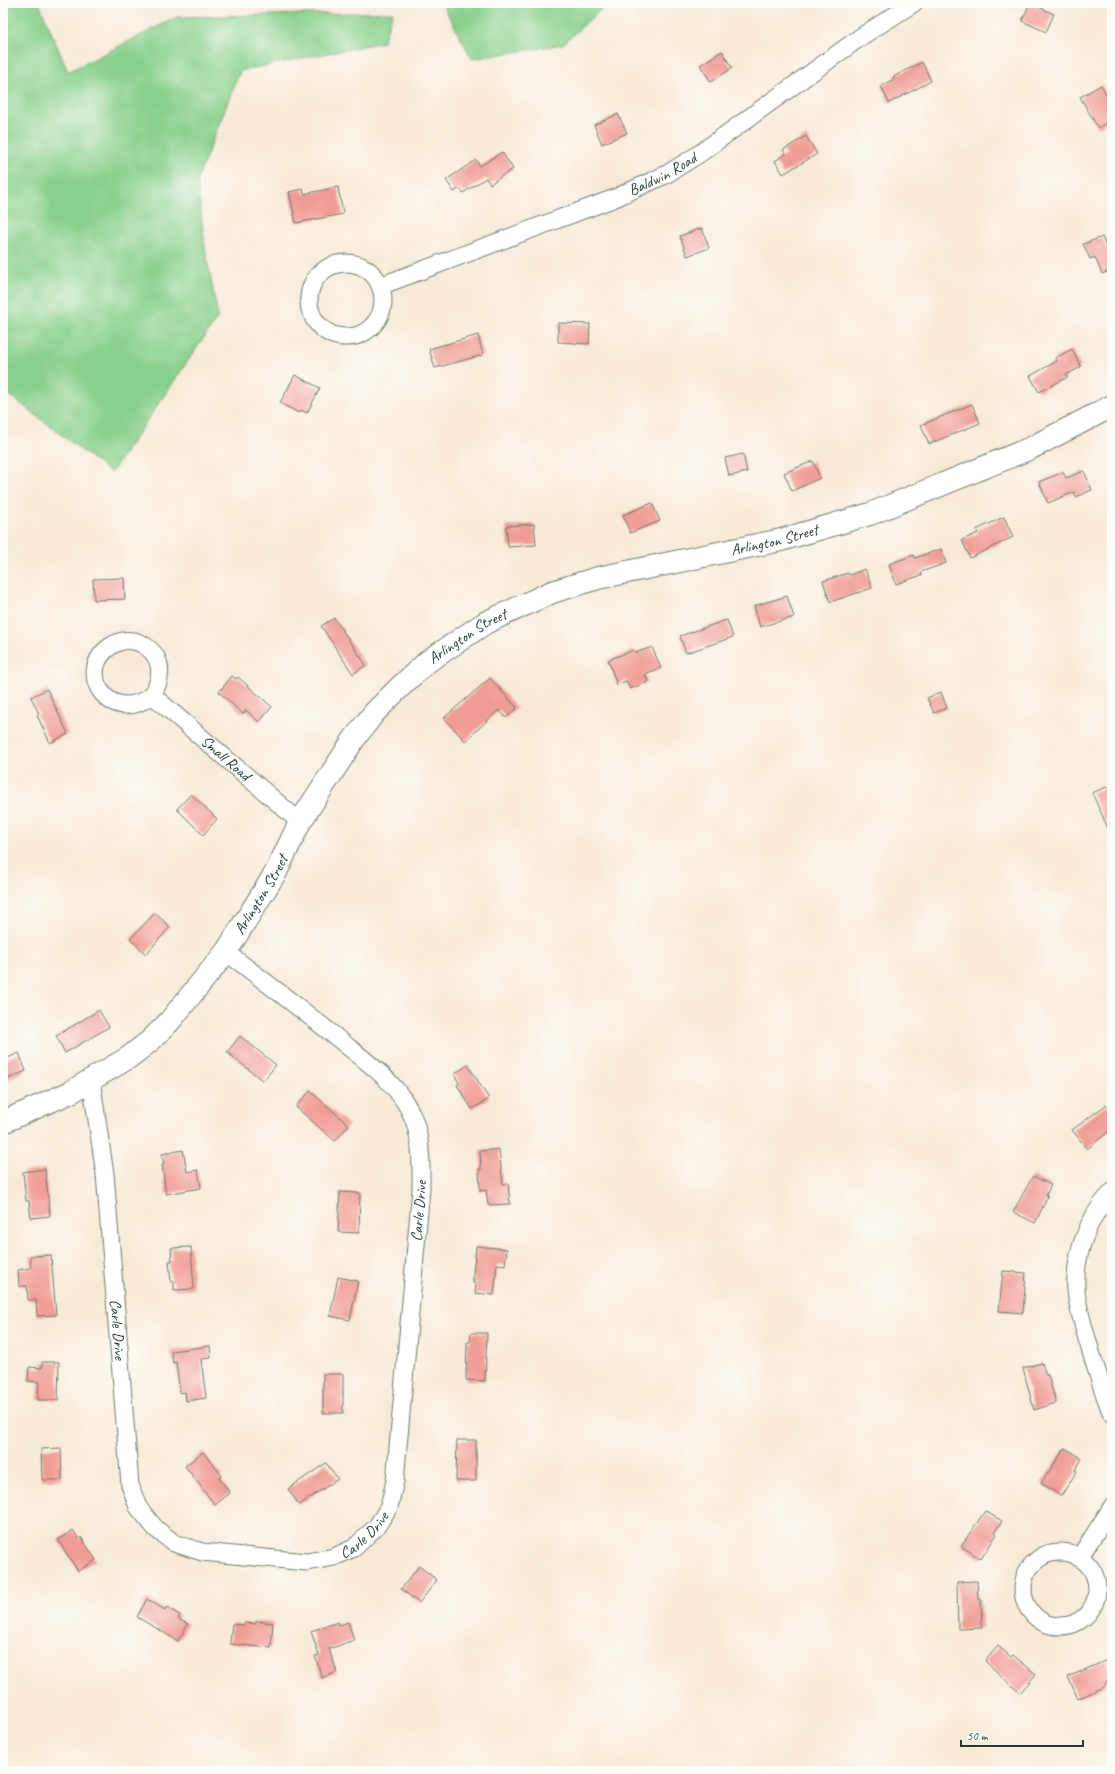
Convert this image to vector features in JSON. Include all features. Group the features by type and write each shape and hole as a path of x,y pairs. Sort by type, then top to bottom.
{"street":[{"name":"Baldwin Road","path":"380,286 615,198 660,177 699,154 820,65 914,3"},
{"path":"338,263 351,263 363,267 373,275 380,286 382,297 381,308 377,319 369,328 359,334 348,336 331,333 317,324 311,314 309,301 310,288 316,277 326,268 338,263"},
{"name":"Arlington Street","path":"3,1122 71,1092 128,1058 150,1041 190,998 226,952 276,872 300,822 336,765 374,713 427,662 479,627 552,592 598,578 781,540 870,514 1031,448 1112,406"},
{"name":"Small Road","path":"152,695 300,822"},
{"name":"Carle Drive","path":"91,1080 105,1174 130,1485 138,1507 156,1529 174,1543 202,1552 307,1562 334,1557 354,1548 377,1526 389,1507 395,1481 421,1189 421,1149 414,1120 402,1097 385,1077 287,998 226,952"},
{"path":"1112,1192 1097,1211 1090,1224 1081,1250 1076,1278 1076,1292 1084,1328 1112,1414"},
{"path":"1079,1558 1112,1507"},
{"path":"1065,1552 1079,1558 1091,1569 1094,1576 1096,1592 1091,1608 1080,1619 1065,1625 1053,1625 1041,1621 1030,1610 1024,1596 1024,1581 1030,1567 1036,1561 1049,1554 1065,1552"}],"green space":[{"path":"3,3 39,3 68,72 177,17 393,12 383,42 240,71 197,180 205,247 218,317 111,473 7,393 7,309 3,308"},
{"path":"442,3 608,3 563,44 472,59"}],"building":[{"path":"1030,3 1054,14 1046,32 1022,21"},
{"path":"722,51 732,68 711,82 700,65"},
{"path":"922,62 931,81 889,103 881,86 894,79 893,77"},
{"path":"1101,85 1112,104 1112,119 1098,128 1080,97"},
{"path":"618,114 627,133 602,144 594,125"},
{"path":"806,136 817,154 783,174 775,161 786,154 783,150"},
{"path":"502,152 513,169 490,184 486,178 463,193 460,188 454,192 446,180 476,160 480,166"},
{"path":"338,187 343,214 296,223 289,192 303,189 304,194"},
{"path":"702,228 709,248 687,256 680,236"},
{"path":"1102,237 1108,251 1112,249 1112,270 1102,274 1095,257 1090,259 1083,244"},
{"path":"558,323 590,324 589,344 558,342"},
{"path":"478,335 483,355 435,368 429,349"},
{"path":"1072,349 1081,367 1066,375 1068,377 1039,392 1030,376 1057,361 1055,358"},
{"path":"295,375 320,388 307,413 301,410 299,413 280,403"},
{"path":"972,404 980,423 929,444 921,425"},
{"path":"743,454 747,472 729,476 725,458"},
{"path":"813,461 820,478 792,491 784,473"},
{"path":"1084,471 1092,490 1076,497 1074,492 1048,503 1039,482 1063,472 1066,478"},
{"path":"652,503 660,521 630,533 623,515"},
{"path":"1004,517 1013,537 970,558 962,540 978,533 976,530"},
{"path":"534,524 536,545 508,547 506,526"},
{"path":"941,549 946,563 921,572 922,575 896,584 889,564 914,555 915,558"},
{"path":"865,569 872,588 830,602 823,581 848,573 849,575"},
{"path":"124,578 125,599 94,600 93,579"},
{"path":"787,596 794,617 760,627 754,606"},
{"path":"334,618 366,665 353,674 321,626"},
{"path":"727,620 733,637 686,653 680,636"},
{"path":"652,647 661,668 645,674 648,682 630,689 626,681 617,685 608,660 634,650 635,653"},
{"path":"232,676 236,679 238,677 272,707 259,722 246,710 243,714 219,692"},
{"path":"490,678 517,708 506,718 499,710 465,741 444,718"},
{"path":"47,689 68,734 50,743 37,715 39,714 31,697"},
{"path":"941,692 947,708 934,713 927,698"},
{"path":"1109,786 1112,793 1112,837 1092,793"},
{"path":"191,794 217,819 203,835 177,809"},
{"path":"155,913 170,927 146,954 130,939"},
{"path":"99,1010 109,1027 65,1053 56,1036"},
{"path":"240,1036 276,1065 263,1081 227,1052"},
{"path":"19,1053 26,1071 3,1081 3,1060"},
{"path":"468,1065 489,1099 472,1109 457,1085 459,1083 454,1074"},
{"path":"310,1091 349,1125 335,1141 296,1107"},
{"path":"1106,1105 1112,1112 1112,1129 1087,1149 1072,1130"},
{"path":"499,1149 503,1184 508,1184 510,1204 488,1205 486,1190 480,1191 480,1151"},
{"path":"183,1150 187,1172 198,1170 201,1188 166,1194 162,1154"},
{"path":"45,1169 50,1216 31,1218 29,1201 26,1201 23,1172"},
{"path":"1033,1176 1051,1185 1046,1195 1048,1196 1035,1223 1013,1212"},
{"path":"340,1192 360,1193 359,1233 338,1232"},
{"path":"476,1246 507,1249 505,1265 497,1264 494,1295 475,1293 476,1284 473,1283 473,1274"},
{"path":"191,1247 194,1289 174,1290 174,1281 171,1282 169,1261 172,1261 171,1248"},
{"path":"51,1255 56,1315 37,1316 36,1300 28,1300 27,1286 19,1286 18,1270 31,1268 30,1256"},
{"path":"1003,1271 1026,1273 1023,1313 999,1311"},
{"path":"338,1277 358,1281 350,1320 330,1316"},
{"path":"471,1333 487,1333 485,1381 466,1380 467,1342 470,1342"},
{"path":"210,1346 211,1358 201,1359 206,1398 186,1401 185,1392 180,1393 176,1362 173,1363 171,1351"},
{"path":"42,1362 59,1362 58,1400 38,1400 39,1382 28,1381 29,1367 42,1368"},
{"path":"1042,1363 1046,1375 1048,1375 1056,1403 1034,1410 1023,1368"},
{"path":"323,1374 343,1374 343,1413 323,1413"},
{"path":"457,1440 476,1440 476,1481 456,1481"},
{"path":"61,1448 62,1480 42,1480 41,1449"},
{"path":"1065,1448 1082,1459 1075,1470 1077,1471 1061,1496 1041,1483"},
{"path":"203,1452 222,1476 219,1478 230,1493 215,1505 185,1466"},
{"path":"326,1463 338,1479 299,1505 288,1489"},
{"path":"985,1511 1002,1521 995,1532 997,1534 981,1559 961,1546"},
{"path":"73,1530 79,1539 81,1537 96,1560 78,1571 58,1540"},
{"path":"419,1566 437,1580 419,1603 401,1589"},
{"path":"977,1581 978,1599 981,1599 982,1628 958,1629 957,1582"},
{"path":"147,1599 165,1610 166,1607 180,1615 178,1619 188,1624 178,1641 137,1617"},
{"path":"256,1621 273,1623 271,1648 230,1644 232,1624 256,1624"},
{"path":"338,1622 339,1625 348,1622 354,1640 329,1649 337,1672 322,1678 315,1656 319,1655 311,1631"},
{"path":"998,1646 1011,1657 1013,1655 1036,1674 1020,1693 985,1661"},
{"path":"1107,1660 1112,1671 1112,1680 1104,1684 1105,1686 1078,1699 1068,1677"}]}
